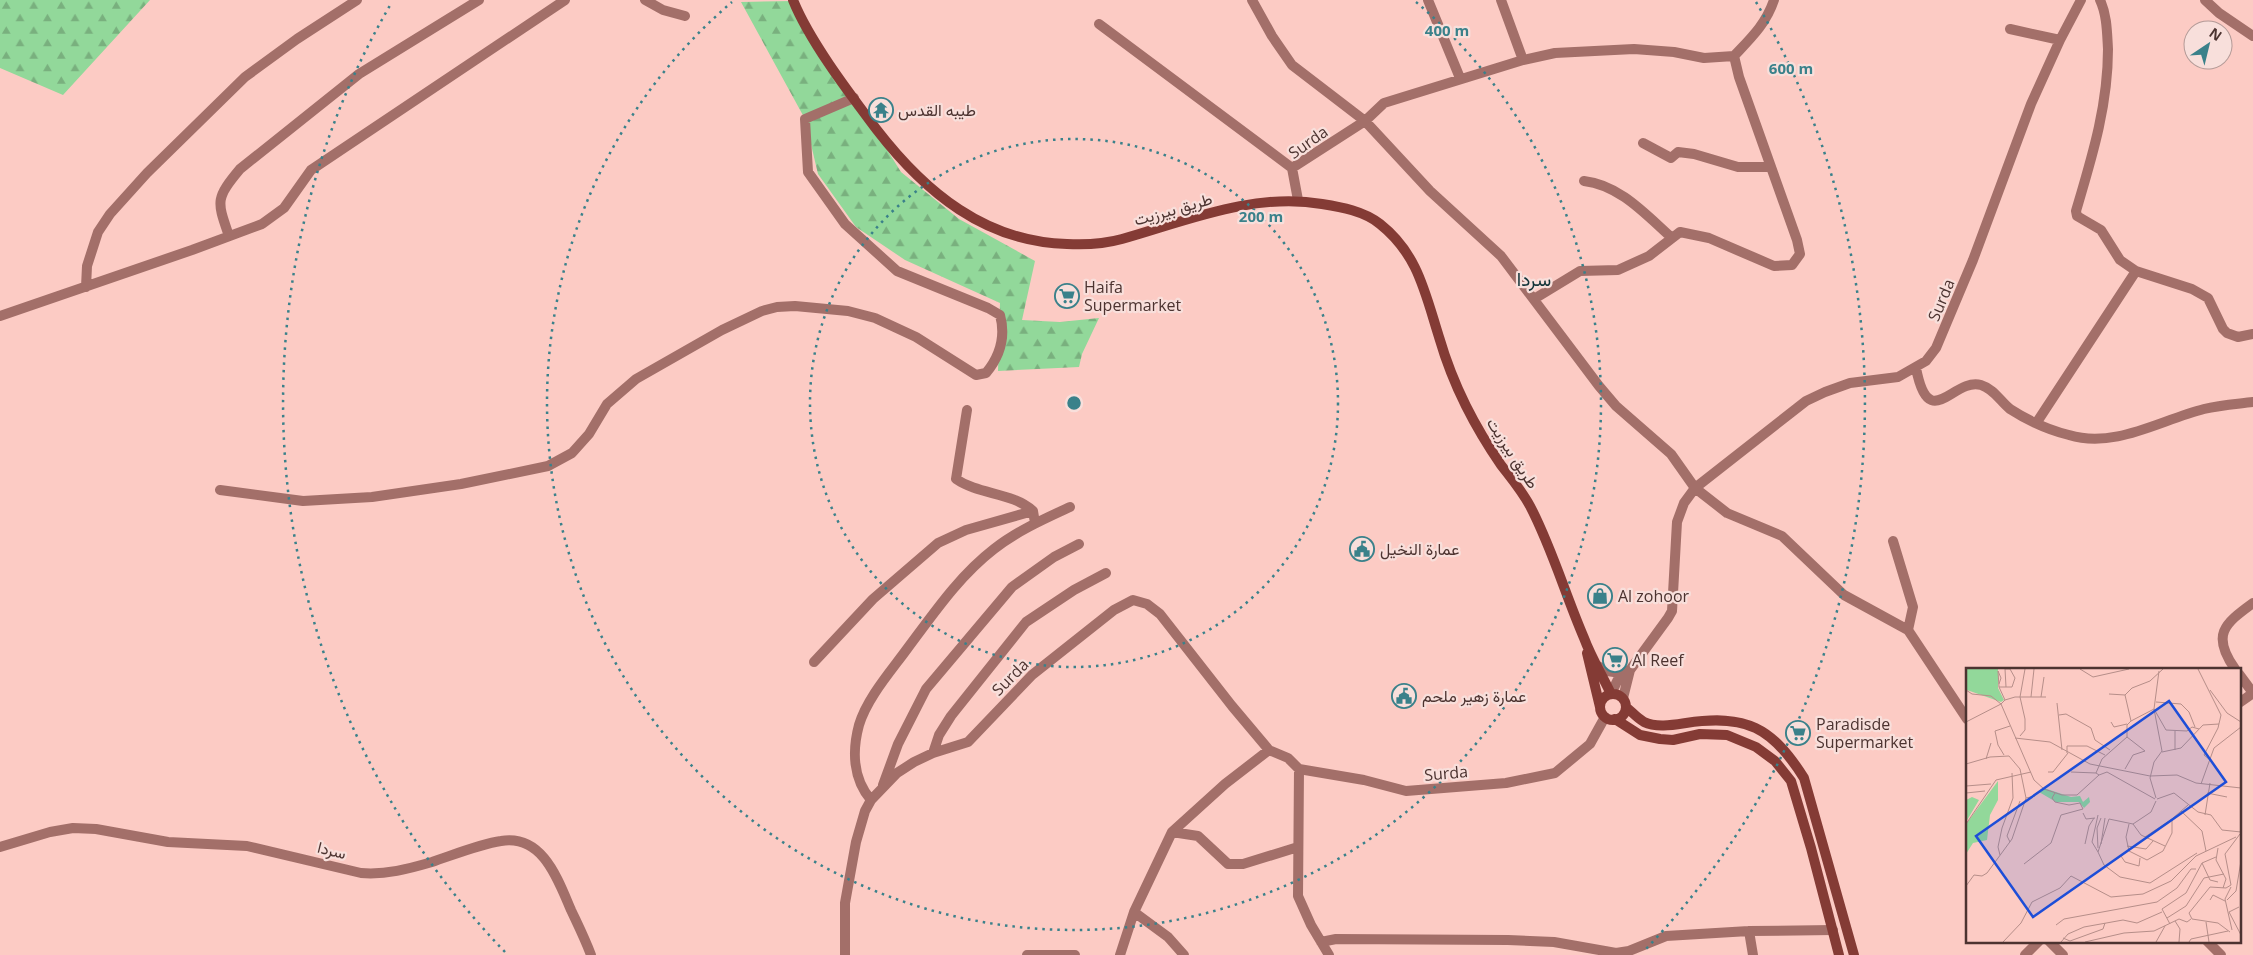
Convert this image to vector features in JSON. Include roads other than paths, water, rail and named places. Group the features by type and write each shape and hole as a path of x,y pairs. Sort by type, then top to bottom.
{"main road":[{"name":"طريق بيرزيت","path":"793,0 815,42 897,156 924,182 957,209 986,226 1018,238 1046,244 1094,245 1228,209 1298,200 1340,207 1360,213 1378,222 1405,248 1420,276 1442,346 1466,405 1498,460 1529,503 1565,586 1584,640"},
{"path":"1584,640 1611,694"},
{"path":"1584,640 1600,707 1610,718 1640,735 1660,739 1673,740 1700,734 1727,735 1756,747 1776,761 1791,781 1839,955"},
{"path":"1600,707 1603,698 1611,694 1617,694 1643,722 1653,725 1714,719 1741,722 1769,736 1789,754 1804,778 1823,839 1845,930 1854,955"},
{"path":"1610,718 1624,713 1624,703"},
{"path":"1833,930 1845,930"}],"street":[{"path":"86,287 87,266 98,232 110,214 147,173 246,78 297,39 357,0"},
{"path":"229,236 220,210 220,198 224,188 240,170 359,74 479,0"},
{"path":"0,316 262,224 284,208 311,170 565,0"},
{"path":"645,0 668,12 685,16"},
{"path":"1252,0 1272,36 1292,65 1365,122 1430,191 1501,256 1616,406 1671,454 1695,488 1727,513 1782,536 1844,596 1908,630 1966,717"},
{"path":"1428,0 1460,78"},
{"path":"1500,0 1524,60"},
{"path":"1534,299 1580,271 1618,270 1649,256 1680,232 1709,238 1774,266 1792,265 1800,254 1797,240 1739,77 1734,56 1760,30 1770,14 1774,0"},
{"name":"Surda","path":"1624,703 1626,672 1672,611 1677,522 1684,503 1695,488 1806,401 1825,392 1850,384 1898,377 1926,361 1936,348 1974,260 2031,104 2060,40 2081,0"},
{"path":"2100,0 2104,10 2107,38 2108,77 2102,117 2076,211 2077,216 2083,222 2101,230 2120,260 2136,271 2202,294 2212,304 2223,329 2232,336 2253,334"},
{"path":"2205,0 2219,13 2253,36"},
{"path":"1099,24 1292,168"},
{"path":"2010,29 2060,40"},
{"name":"Surda","path":"1298,200 1292,168 1365,122 1384,103 1460,78 1555,53 1634,49 1674,52 1704,58 1734,56"},
{"path":"220,490 303,501 372,497 461,484 548,466 572,453 589,434 607,404 636,379 722,330 762,311 777,307 795,306 848,311 876,318 916,337 976,375 986,373 994,362 1001,346 1004,329 1000,315 988,308 897,271 845,224 808,172 805,119 854,98"},
{"path":"1643,143 1671,158 1678,152 1694,154 1738,167 1771,167"},
{"path":"1584,181 1594,182 1621,194 1672,238"},
{"path":"2037,422 2136,271"},
{"path":"1916,368 1919,385 1928,397 1934,400 1946,399 1965,385 1980,385 1994,392 2009,408 2037,422 2071,436 2104,440 2204,409 2253,402"},
{"path":"967,410 956,479 966,486 1022,503 1033,511 1035,523"},
{"path":"871,800 862,790 855,764 855,745 860,723 879,686 965,575 996,547 1035,523 1070,507"},
{"path":"814,662 873,599 938,543 966,530 1033,511"},
{"path":"1893,541 1913,607 1908,630"},
{"path":"882,788 898,744 926,689 1012,587 1054,557 1079,544"},
{"path":"933,753 939,735 951,716 1026,622 1074,590 1106,573"},
{"name":"Surda","path":"845,955 843,936 845,903 856,842 865,811 871,800 897,773 933,753 968,742 1032,675 1114,610 1133,600 1147,604 1160,614 1269,750 1288,758 1299,769 1364,780 1406,791 1506,783 1555,773 1590,744 1610,718"},
{"path":"2234,668 2223,648 2223,634 2232,618 2253,603"},
{"path":"1598,666 1607,672 1626,672"},
{"path":"1611,694 1626,672"},
{"path":"2240,675 2253,693 2240,703"},
{"path":"1120,955 1134,912 1172,832 1225,784 1269,750"},
{"path":"1299,769 1298,896 1329,955"},
{"name":"سردا","path":"0,848 73,828 96,829 168,842 247,846 361,873 376,874 396,872 502,840 521,842 537,851 549,864 560,882 591,955"},
{"path":"1172,832 1198,836 1228,864 1244,864 1298,847"},
{"path":"1134,912 1168,938 1184,955"},
{"path":"1321,942 1336,939 1508,940 1554,942 1616,953 1628,953 1666,936 1749,931 1833,930"},
{"path":"1749,931 1753,955"},
{"path":"2025,955 2038,942"},
{"path":"2050,942 2063,955"},
{"path":"2208,942 2221,955"},
{"path":"1027,955 1075,955"}],"place":[{"name":"طيبه القدس","path":"881,110"},
{"name":"Haifa Supermarket","path":"1067,296"},
{"name":"عمارة النخيل","path":"1362,549"},
{"name":"Al zohoor","path":"1600,596"},
{"name":"Al Reef","path":"1615,660"},
{"name":"عمارة زهير ملحم","path":"1404,696"},
{"name":"Paradisde Supermarket","path":"1798,733"}],"district":[{"name":"سردا","path":"1534,279"}]}
